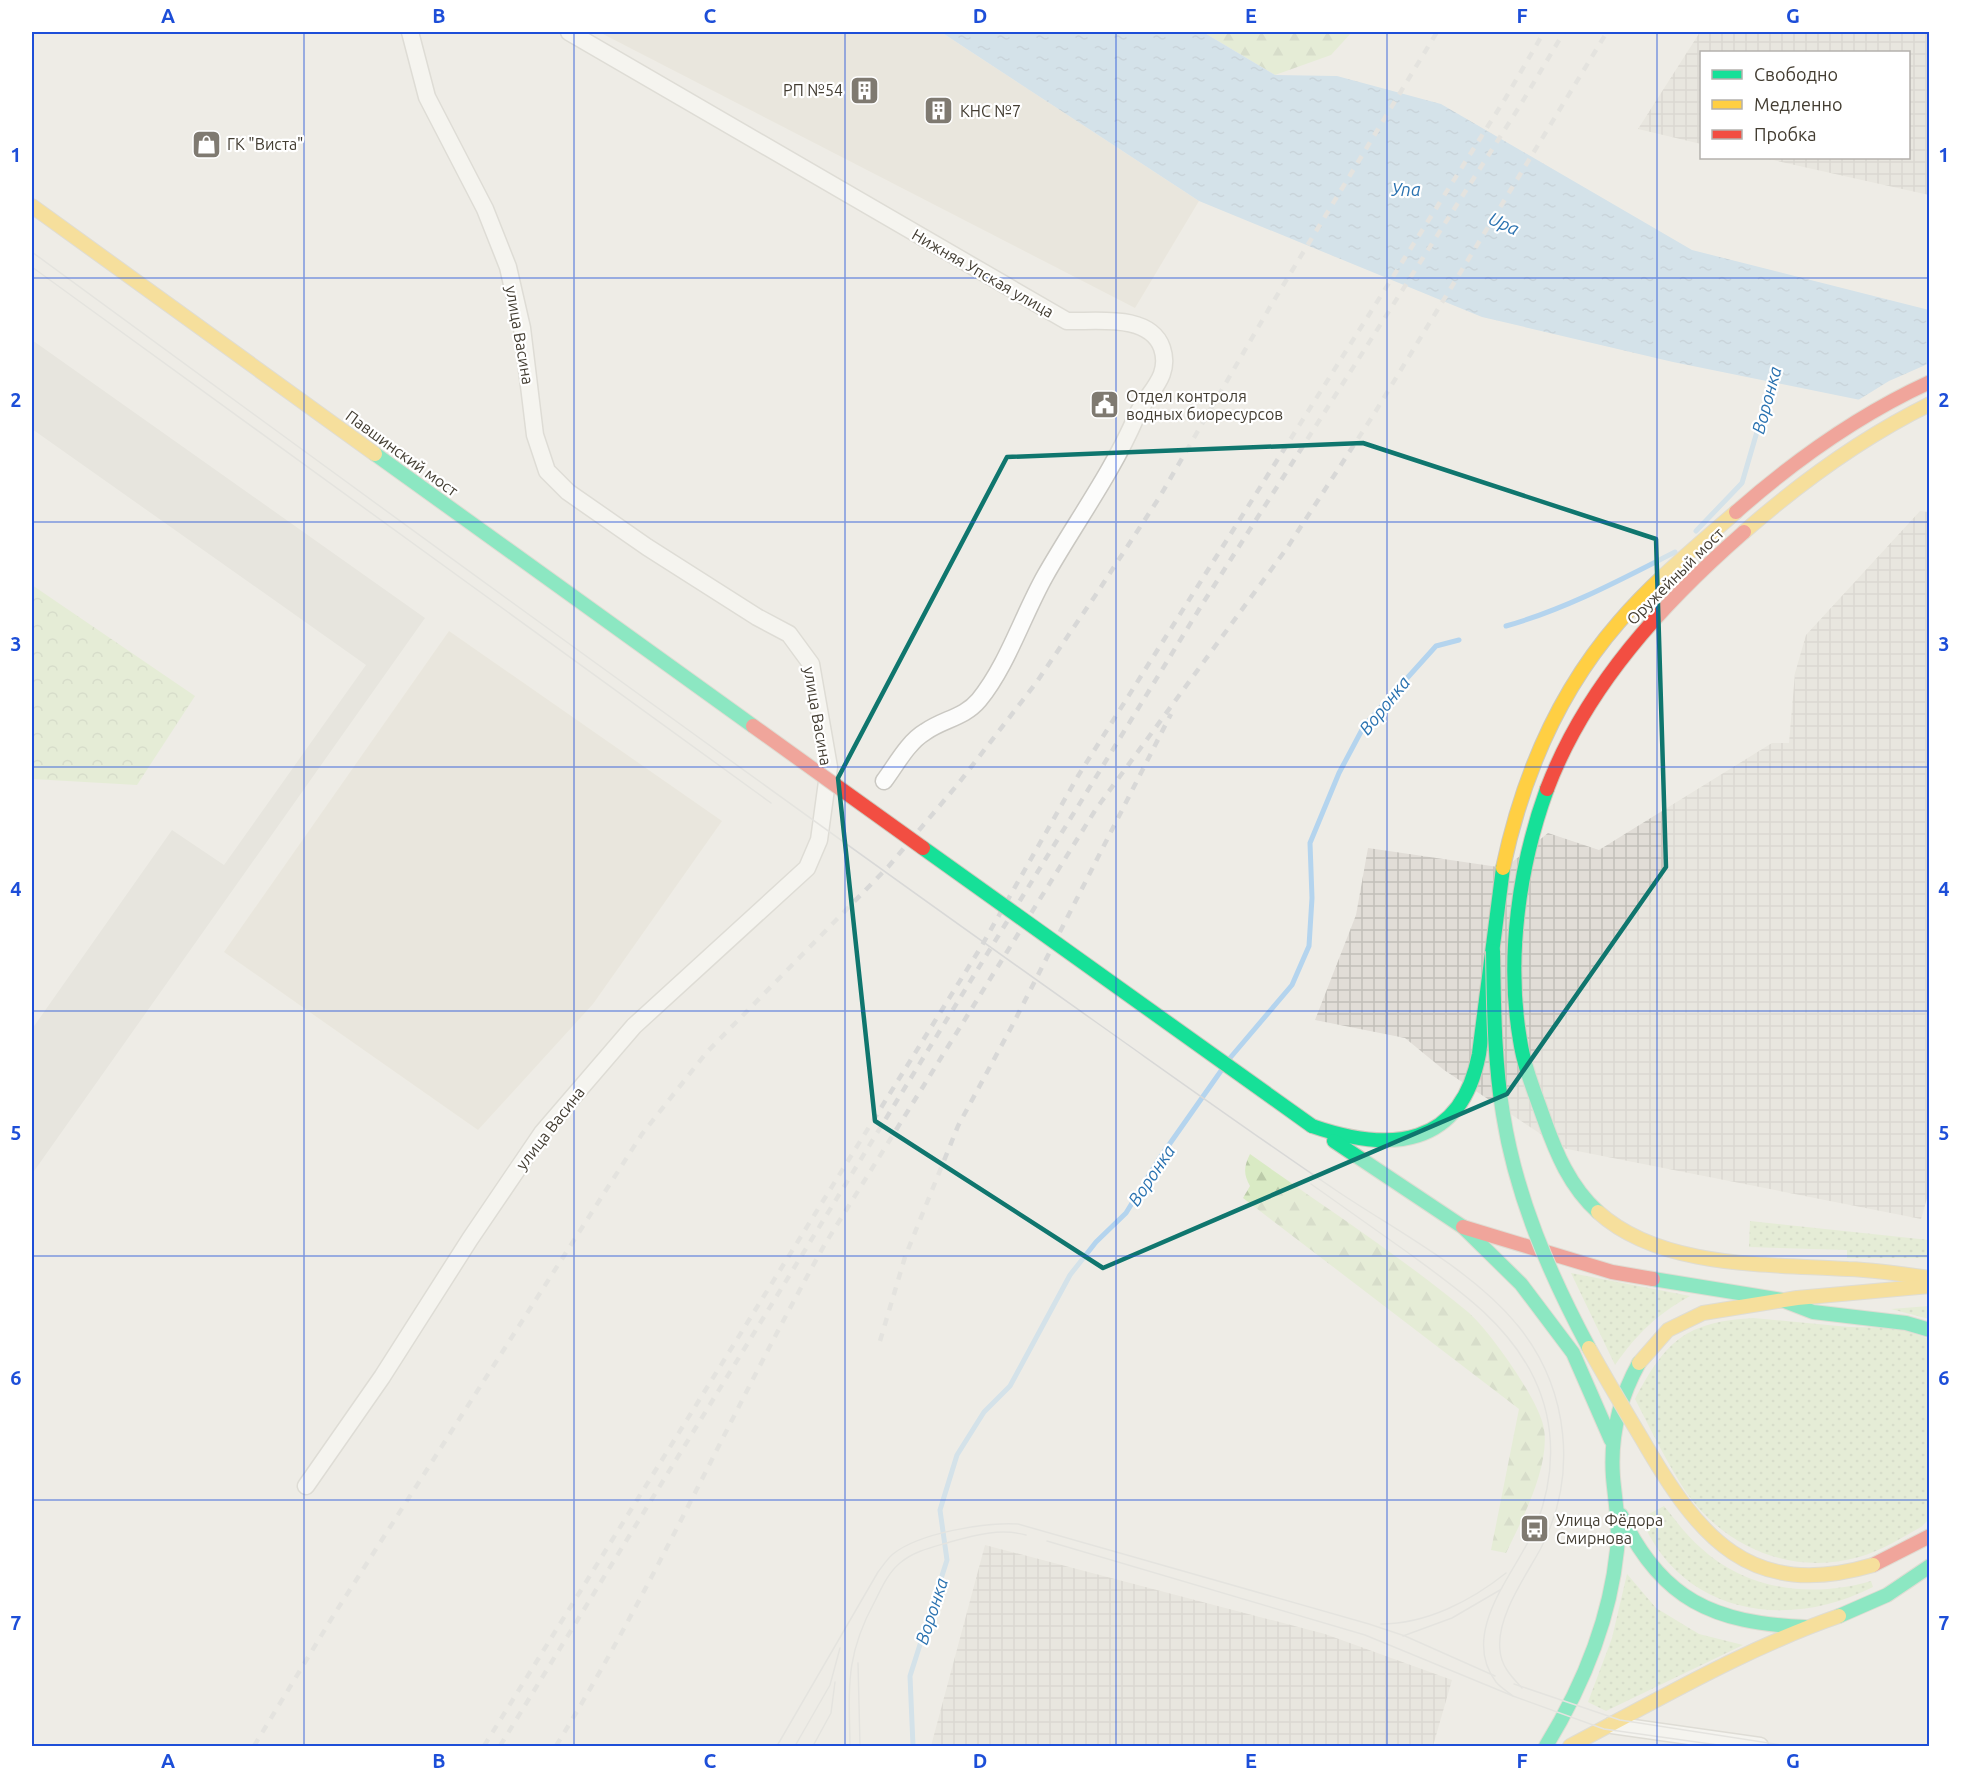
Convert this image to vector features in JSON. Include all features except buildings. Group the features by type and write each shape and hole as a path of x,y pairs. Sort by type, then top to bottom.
{"main road":[{"name":"Павшинский мост","path":"32,206 1312,1126"},
{"name":"Оружейный мост","path":"1493,951 1502,873 1518,804 1542,740 1590,658 1672,568 1783,470 1861,417 1929,382"},
{"name":"Оружейный мост","path":"1929,404 1894,420 1847,449 1794,487 1694,577 1651,620 1614,665 1577,723 1551,777 1528,851 1518,906 1516,978 1520,1042 1539,1105 1570,1177 1601,1215 1652,1243 1742,1263 1900,1272 1929,1278"},
{"path":"1312,1126 1334,1135 1373,1143 1403,1143 1426,1135 1447,1120 1464,1100 1475,1072 1493,951"},
{"path":"1493,951 1499,1088 1511,1154 1530,1223 1578,1330 1681,1506 1720,1544 1748,1562 1772,1570 1822,1576 1873,1565 1906,1550 1929,1536"},
{"path":"1312,1126 1463,1227 1521,1284 1557,1329 1588,1383 1612,1443 1618,1507 1616,1559 1579,1714 1546,1746"},
{"path":"1463,1227 1612,1272 1782,1300 1813,1312 1906,1323 1929,1330"},
{"path":"1612,1443 1620,1404 1634,1373 1653,1346 1672,1328 1688,1318 1716,1310 1782,1300 1929,1286"},
{"path":"1618,1507 1626,1528 1642,1556 1664,1580 1682,1594 1705,1608 1744,1623 1808,1627"},
{"path":"1570,1746 1685,1685 1808,1627 1887,1595 1929,1566"},
{"path":"1579,1714 1612,1725"}],"street":[{"name":"улица Васина","path":"306,1486 382,1377 470,1239 542,1133 634,1026 807,868 819,840 829,767 811,664 789,634 757,617 647,548 568,492 546,471 535,435 522,328 507,267 485,209 427,97 410,32"},
{"name":"Нижняя Упская улица","path":"569,32 1067,321 1127,322 1149,332 1162,348 1164,368 1161,381 1143,403 1111,465 1045,576 987,690 964,715 940,723 922,733 884,780"},
{"path":"1612,1725 1760,1746"}],"highlighted area":[{"path":"1363,443 1656,539 1666,867 1507,1094 1103,1268 875,1121 838,778 1007,457"}],"shaded area":[{"path":"599,32 941,32 1199,201 1135,308"},
{"path":"1700,32 1929,32 1929,195 1768,159 1910,159 1910,51 1700,51 1700,144 1638,129"},
{"path":"32,340 425,618 32,1174 32,1029 172,830 224,865 366,665 32,429"},
{"path":"1920,511 1929,512 1930,1188 1921,1219 1562,1148 1444,1070 1405,1038 1315,1020 1356,915 1368,848 1505,868 1548,833 1599,850 1772,743 1789,743 1795,673 1806,635"},
{"path":"449,631 722,821 593,1004 478,1130 224,952"},
{"path":"985,1545 1325,1634 1452,1680 1433,1746 931,1746"}],"green space":[{"path":"1203,32 1352,32 1331,55 1275,75"},
{"path":"32,585 195,696 137,785 32,779"},
{"path":"1250,1154 1388,1251 1468,1312 1488,1334 1524,1384 1540,1417 1545,1444 1539,1476 1520,1525 1506,1553 1491,1550 1519,1409 1243,1198 1250,1186 1245,1170"},
{"path":"1750,1221 1929,1240 1929,1258 1847,1258 1847,1250 1749,1247"},
{"path":"1571,1273 1690,1296 1667,1310 1648,1326 1615,1365"},
{"path":"1929,1306 1929,1319 1891,1309"},
{"path":"1753,1318 1849,1327 1898,1328 1929,1339 1929,1519 1921,1527 1883,1548 1859,1557 1834,1562 1810,1563 1786,1560 1762,1553 1740,1542 1702,1512 1686,1492 1635,1399 1657,1362 1680,1338 1710,1324"},
{"path":"1664,1506 1701,1548 1739,1574 1782,1587 1827,1589 1871,1581 1873,1587 1840,1601 1806,1608 1772,1610 1740,1605 1709,1594 1682,1576 1659,1551 1641,1518"},
{"path":"1627,1574 1656,1608 1699,1634 1743,1645 1606,1711 1588,1702 1612,1638"}],"water":[{"name":"Упа","path":"941,32 1203,32 1275,75 1337,76 1441,104 1692,250 1929,310 1929,414 1673,362 1482,317 1199,201"}],"pier":[{"path":"1930,363 1930,417 1855,402 1889,381"}],"waterway":[{"name":"Воронка","path":"1696,531 1742,483 1773,377"},
{"name":"Воронка","path":"1506,626 1571,602 1675,552"},
{"name":"Воронка","path":"1230,1058 1292,985 1309,946 1312,898 1310,843 1339,773 1364,726 1436,646 1459,640"},
{"name":"Воронка","path":"913,1746 910,1676 947,1560 940,1510 957,1455 984,1412 1010,1386 1070,1275 1096,1242 1126,1213 1159,1159 1223,1068"}],"tram line":[{"path":"32,252 826,830 1247,1129 1340,1193 1435,1254 1501,1307 1519,1327 1536,1352 1549,1378 1558,1406 1563,1434 1560,1492 1553,1520 1541,1548 1513,1597 1500,1637 1504,1666 1522,1688"},
{"path":"32,267 771,803"},
{"path":"1311,1184 1462,1293 1510,1340 1534,1378 1547,1415 1550,1434 1551,1453 1547,1491 1527,1545 1494,1602 1487,1623 1484,1643 1486,1663 1496,1682 1513,1696"},
{"path":"777,1746 878,1572 891,1556 919,1540 953,1530 988,1525 1018,1524 1369,1624 1405,1636 1495,1676"},
{"path":"850,1746 851,1672 858,1638 892,1571 917,1552 959,1539 998,1532 1026,1535"},
{"path":"1047,1541 1365,1635 1513,1696 1604,1729 1725,1746"},
{"path":"1381,1624 1415,1620 1447,1609 1478,1593 1506,1573"},
{"path":"1403,1636 1452,1618 1500,1590"},
{"path":"795,1746 830,1685 840,1648"},
{"path":"858,1663 860,1746"},
{"path":"813,1746 831,1713 835,1682"},
{"path":"1514,1684 1620,1720 1788,1746"}],"railway":[{"path":"254,1746 335,1613 642,1134 707,1052 888,867 958,784 1036,683 1159,498 1270,307 1437,32"},
{"path":"484,1746 981,947 1078,776 1505,99 1544,32"},
{"path":"500,1746 1203,603 1521,104 1564,32"},
{"path":"556,1746 661,1560 825,1244 1096,809 1287,548 1374,414 1607,32"},
{"path":"880,1341 905,1257 958,1126 1012,1026 1171,714"}],"traffic: fast":[{"path":"375,454 753,726"},
{"path":"1547,789 1522,881 1515,945 1516,1009 1524,1060 1554,1144 1579,1192 1598,1212"},
{"path":"923,848 1312,1126"},
{"path":"1312,1126 1341,1135 1394,1140 1418,1135 1439,1125 1456,1109 1470,1085 1479,1054 1503,868"},
{"path":"1493,951 1498,1073 1503,1114 1516,1175 1548,1264 1589,1348"},
{"path":"1334,1141 1463,1227 1521,1284 1573,1353 1611,1440"},
{"path":"1653,1279 1782,1300 1813,1312 1906,1323 1930,1330"},
{"path":"1546,1746 1582,1676 1601,1627 1608,1601 1618,1541 1613,1447 1621,1404 1639,1363"},
{"path":"1621,1515 1654,1568 1673,1587 1694,1601 1717,1612 1743,1620 1805,1627"},
{"path":"1839,1616 1887,1595 1930,1566"}],"traffic: slow":[{"path":"32,206 375,454"},
{"path":"1744,532 1788,495 1856,446 1930,404"},
{"path":"1503,868 1511,834 1532,769 1560,707 1578,677 1597,649 1646,592 1736,512"},
{"path":"1598,1212 1624,1231 1684,1254 1751,1264 1869,1270 1930,1278"},
{"path":"1639,1363 1668,1330 1703,1313 1797,1298 1930,1286"},
{"path":"1589,1348 1663,1474 1685,1506 1708,1532 1733,1553 1761,1567 1793,1574 1830,1574 1873,1565"},
{"path":"1570,1746 1736,1659 1839,1616"}],"traffic: jam":[{"path":"1736,512 1781,474 1828,440 1878,409 1930,382"},
{"path":"1547,789 1563,751 1583,715 1630,648 1656,617 1744,532"},
{"path":"753,726 923,848"},
{"path":"1463,1227 1612,1272 1653,1279"},
{"path":"1873,1565 1930,1536"}],"place":[{"name":"РП №54","path":"864,90"},
{"name":"КНС №7","path":"939,111"},
{"name":"ГК \"Виста\"","path":"206,144"},
{"name":"Отдел контроля водных биоресурсов","path":"1105,405"},
{"name":"Улица Фёдора Смирнова","path":"1535,1529"}],"water label":[{"name":"Upa","path":"1504,223"}]}
